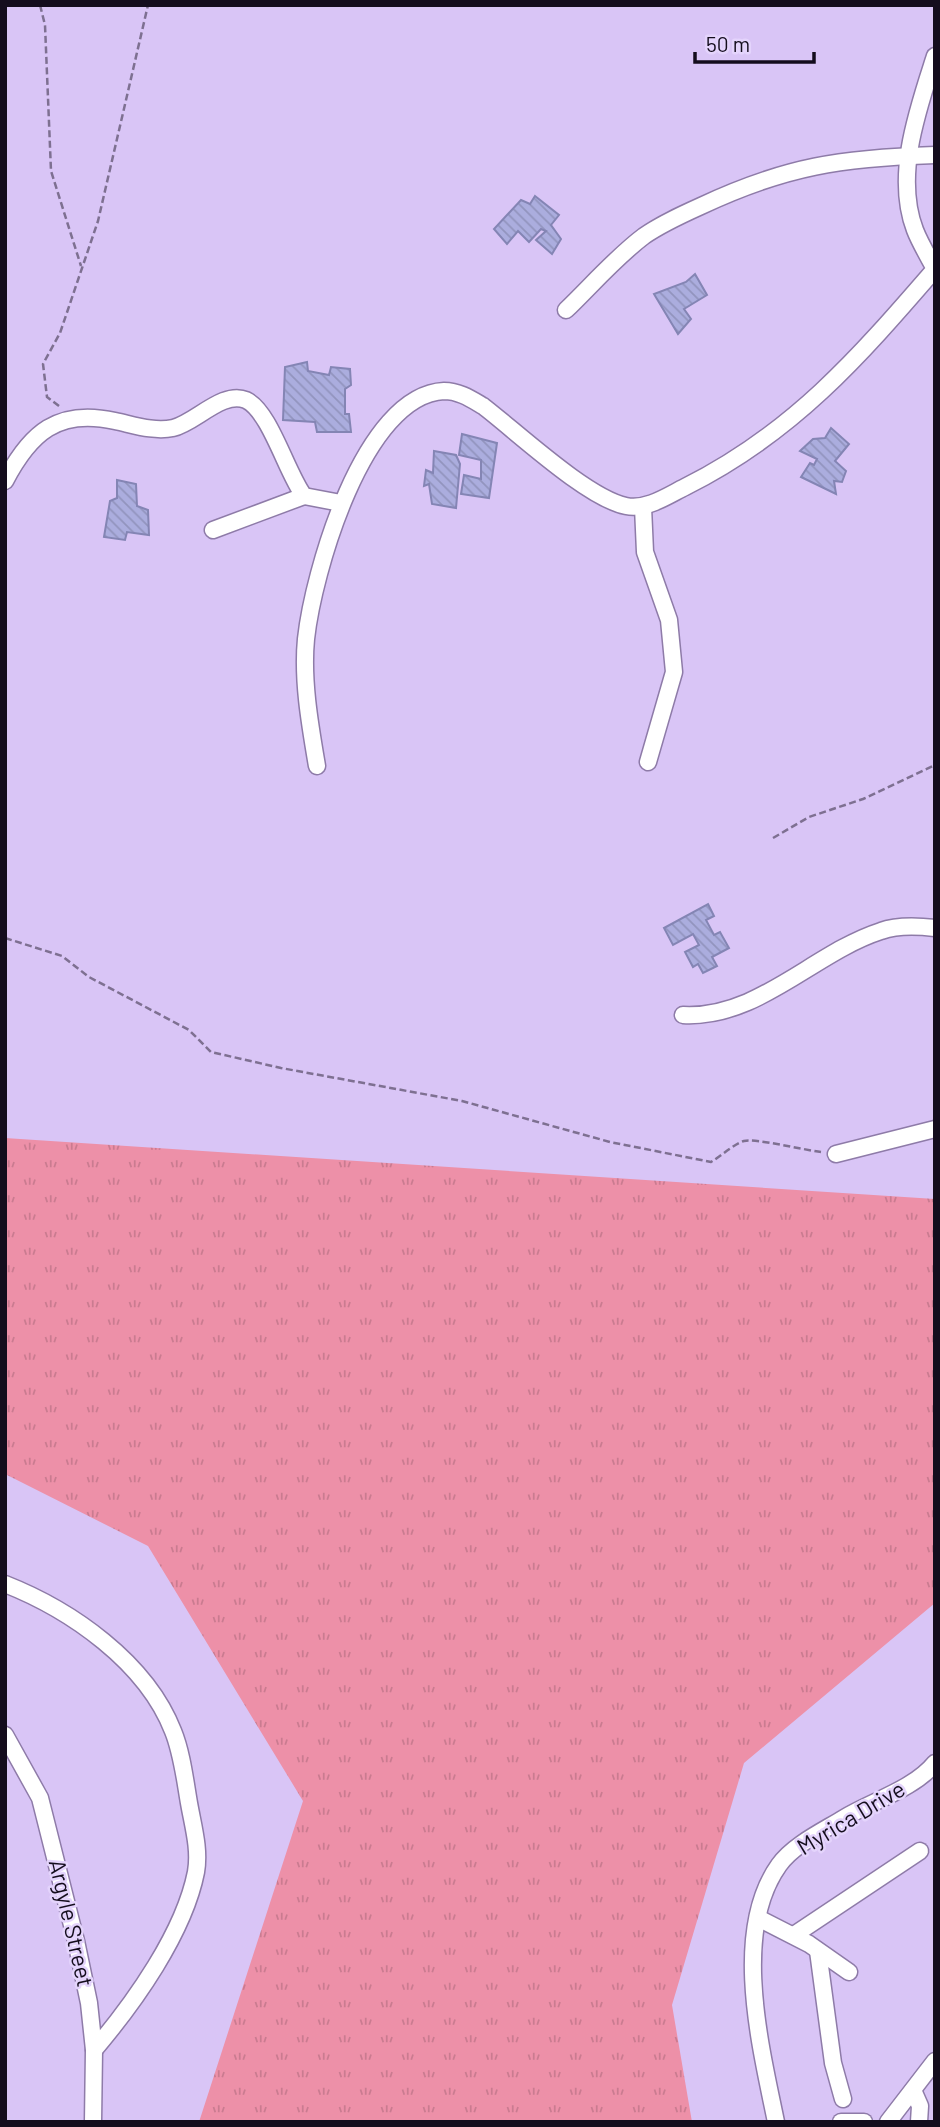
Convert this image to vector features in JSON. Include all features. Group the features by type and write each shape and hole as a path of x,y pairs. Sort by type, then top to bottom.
{"street":[{"path":"317,766 310,724 306,642 324,547 341,503 376,440 397,415 411,403 442,391 464,395 483,406 595,493 625,506 643,507 705,477 814,401 864,352 935,269 915,230 910,212 908,156 935,56"},
{"path":"566,310 640,239 658,227 718,198 805,166 864,157 935,155"},
{"path":"5,481 24,450 35,438 72,417 87,415 144,428 169,429 187,423 236,398 247,401 262,416 294,482 304,496"},
{"path":"213,530 304,496 341,503"},
{"path":"643,507 645,552 669,620 674,672 648,762"},
{"path":"683,1014 717,1013 747,1001 883,930 935,928"},
{"path":"836,1154 935,1129"},
{"path":"5,1584 49,1602 80,1621 116,1654 152,1694 173,1730 185,1779 198,1853 187,1903 169,1941 116,2024 94,2050"},
{"name":"Argyle Street","path":"5,1735 33,1782 48,1825 89,2003 94,2050 93,2122"},
{"name":"Myrica Drive","path":"776,2122 753,1994 753,1955 758,1918 771,1878 780,1864 792,1853 846,1817 911,1782 935,1763"},
{"path":"794,1935 920,1851"},
{"path":"758,1918 794,1935 849,1972"},
{"path":"818,1951 833,2063 843,2098"},
{"path":"888,2122 935,2061"},
{"path":"913,2090 920,2106 919,2122"},
{"path":"841,2122 864,2122"}],"path":[{"path":"40,5 45,25 51,171 81,266"},
{"path":"72,417 47,397 43,364 60,332 98,221 148,5"},
{"path":"773,838 808,817 863,799 935,765"},
{"path":"5,938 62,956 89,977 190,1030 211,1052 281,1068 461,1101 610,1142 711,1162 744,1141 766,1141 783,1148 836,1154"}],"green space":[{"path":"5,1138 935,1199 935,1603 744,1763 672,2005 692,2122 199,2122 303,1801 148,1546 5,1474"}],"building":[{"path":"535,196 559,215 551,225 561,239 552,254 536,240 546,231 541,229 529,242 518,231 507,244 494,229 521,200 530,204"},
{"path":"695,274 707,295 684,309 691,319 678,334 654,294 686,282"},
{"path":"307,362 308,371 329,375 331,367 350,369 351,385 345,389 345,414 349,414 351,432 317,432 315,422 283,420 285,367"},
{"path":"831,428 849,444 835,461 846,471 842,482 834,481 836,494 801,477 810,463 814,465 817,459 800,451 813,439 825,438"},
{"path":"462,434 497,443 489,498 461,494 464,475 481,479 481,460 459,455"},
{"path":"434,451 456,455 460,464 456,508 432,504 429,484 424,486 426,470 433,473"},
{"path":"117,480 136,484 137,506 148,510 149,535 127,532 125,540 104,537 110,501 117,498"},
{"path":"708,904 714,916 706,920 714,935 720,932 729,948 712,957 717,966 703,973 698,964 693,967 685,952 699,945 693,934 673,945 664,928"}]}
